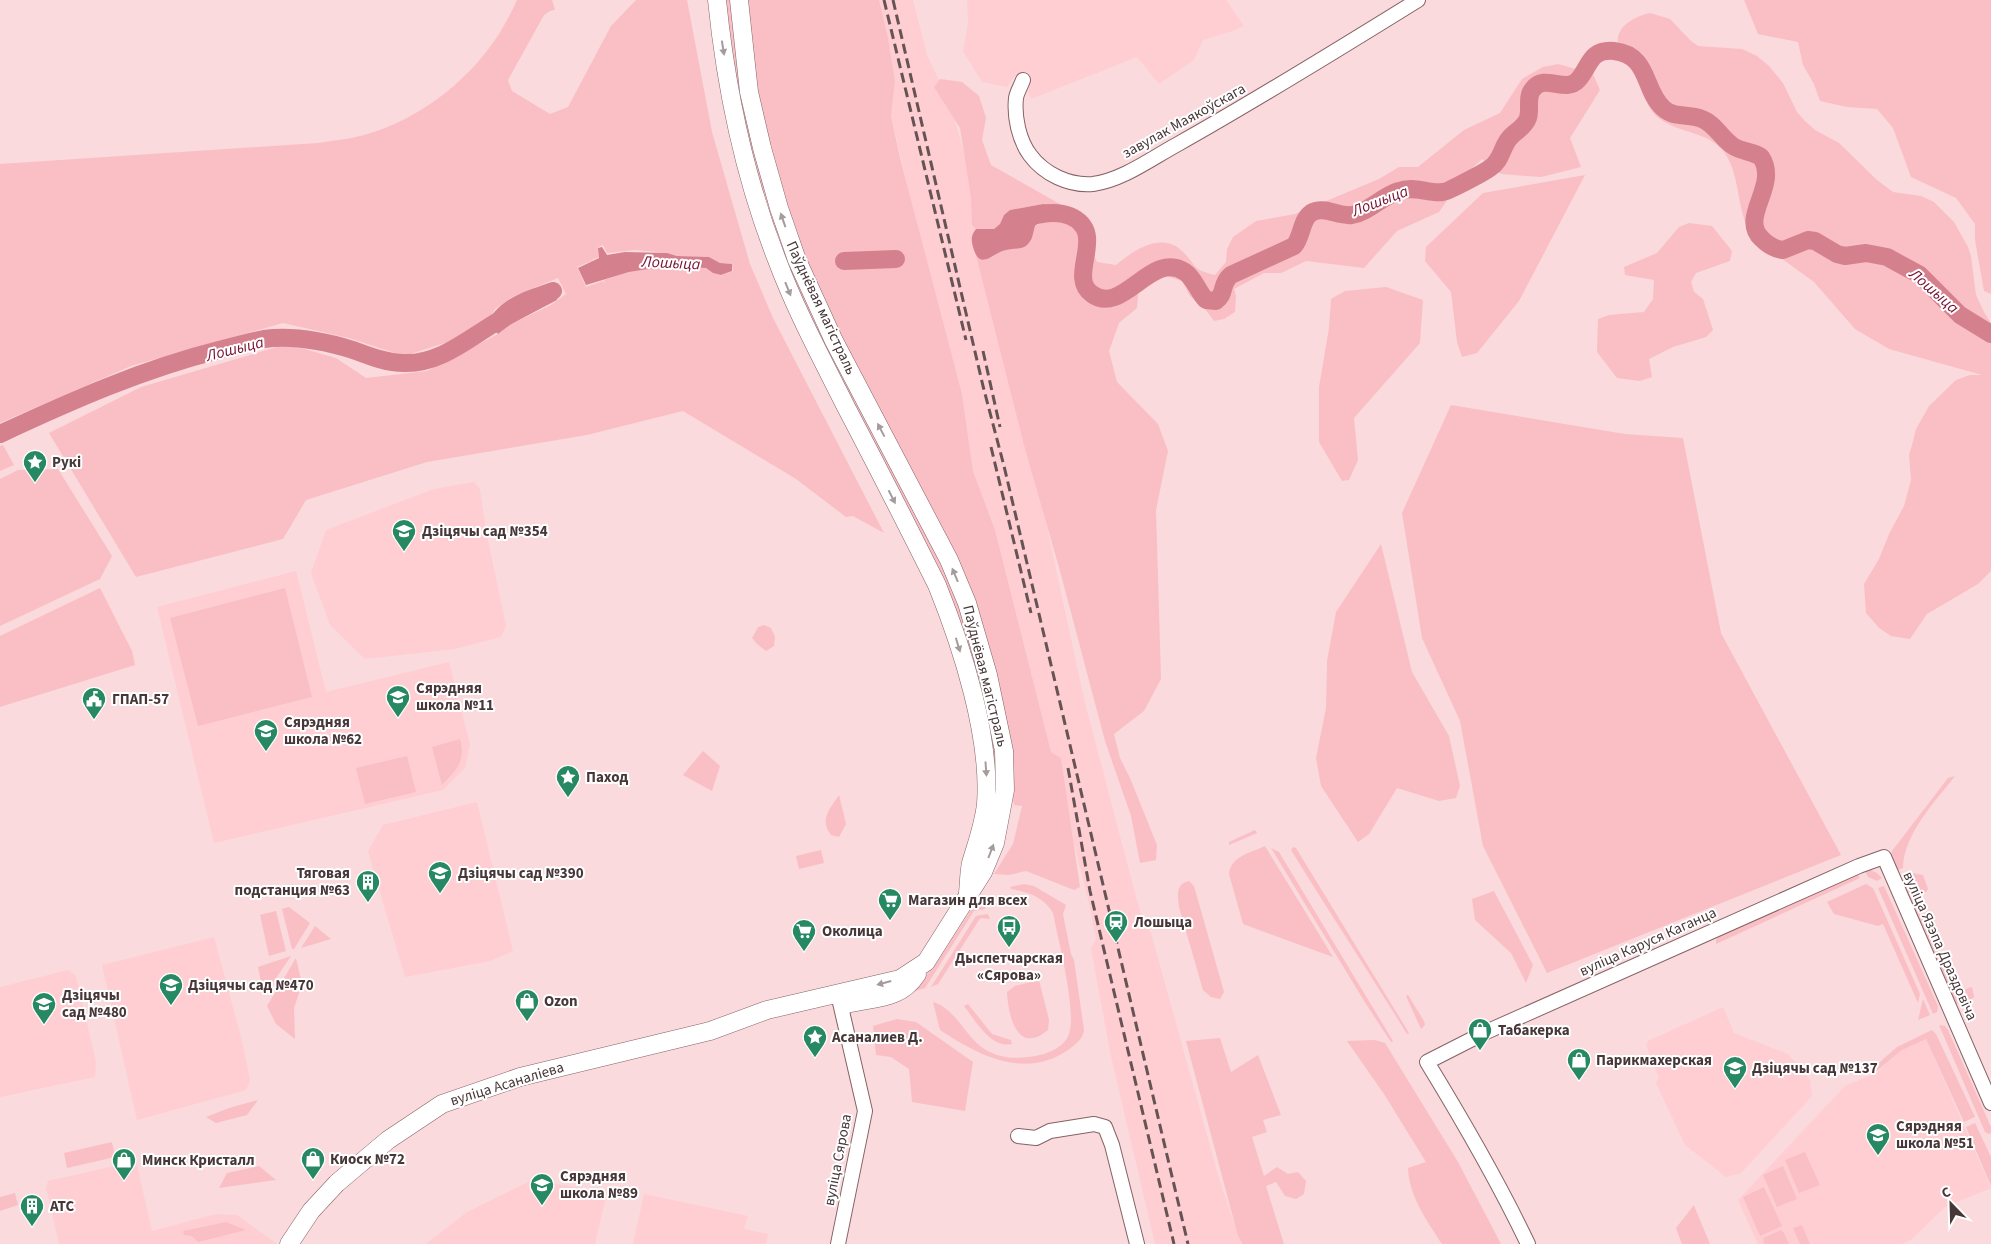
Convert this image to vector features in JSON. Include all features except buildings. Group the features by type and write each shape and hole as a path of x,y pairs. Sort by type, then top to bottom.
{"main road":[{"name":"Паўднёвая магістраль","path":"717,0 721,41 732,111 759,212 776,259 798,312 937,585 950,618 965,668 984,748 986,773 986,804 982,830 970,865 968,894"},
{"name":"Паўднёвая магістраль","path":"739,0 750,92 762,148 779,208 797,260 834,341 949,560 967,603 988,675 1004,751 1005,790 995,842 983,872 968,894"},
{"name":"вуліца Асаналіева","path":"289,1244 312,1211 337,1183 388,1140 437,1107 476,1091 520,1077 716,1029 766,1022 839,1000 901,992 910,984 926,962 968,894"}],"street":[{"name":"завулак Маякоўскага","path":"1023,80 1016,96 1016,112 1020,134 1027,151 1038,166 1050,174 1070,182 1092,184 1121,175 1233,113 1418,0"},
{"name":"вуліца Каруся Каганца","path":"1528,1244 1472,1137 1427,1062 1486,1032 1704,934 1859,866 1884,857"},
{"name":"вуліца Язэпа Драздовіча","path":"1884,857 1991,1103"},
{"name":"вуліца Сярова","path":"838,1244 865,1111 839,1000"},
{"path":"1018,1136 1036,1138 1050,1131 1094,1124 1105,1127 1112,1145 1137,1244"}],"shaded area":[{"path":"517,0 552,0 555,10 544,15 508,80 512,91 550,114 568,107 611,26 636,0 687,0 712,132 750,264 773,318 884,533 853,516 846,517 796,479 683,411 587,435 427,462 306,500 283,539 136,577 49,433 141,387 287,344 336,358 366,378 427,371 498,334 511,324 551,305 566,294 558,278 512,297 495,309 489,320 451,341 404,356 349,338 283,323 131,366 0,423 0,164 318,143 352,138 374,132 416,113 454,86 486,53 502,30","holes":["603,245 607,253 636,250 667,253 677,256 709,257 720,263 732,264 733,271 722,275 722,278 721,275 713,273 706,268 668,266 629,272 604,280 605,284 603,281 586,287 577,267 593,260 593,258 599,257 598,247"]},
{"path":"725,0 732,0 755,150 947,573 970,633 997,742 996,804 985,835 973,673 781,257 742,128"},
{"path":"745,0 879,0 895,81 891,116 900,158 962,394 973,471 995,530 1051,752 1061,758 1080,887 1074,890 1026,871 1009,875 994,874 1013,844 1022,806 1014,805 1011,785 1013,760 993,662 809,272 781,188 761,114"},
{"path":"879,0 913,0 927,55 950,104 973,184 1084,699 1136,897 1144,924 1151,933 1218,1175 1241,1244 1155,1244 1110,1052 1091,948 1096,939 1068,820 1061,758 1051,752 995,530 973,471 962,394 920,239 891,116 895,81"},
{"path":"967,0 1226,0 1244,26 1203,40 1194,60 1159,84 1137,57 1031,99 1027,89 1029,89 1030,82 1015,76 1007,87 982,82 963,51 968,23"},
{"path":"1744,0 1991,0 1991,294 1984,291 1975,240 1975,224 1956,198 1911,177 1893,128 1877,109 1847,107 1820,101 1814,84 1803,65 1798,42 1758,34"},
{"path":"1650,13 1670,19 1698,46 1742,49 1757,56 1769,66 1783,83 1797,112 1805,121 1815,130 1839,143 1877,180 1893,192 1921,196 1934,202 1954,222 1968,247 1976,295 1991,323 1991,571 1978,584 1927,614 1910,639 1891,636 1879,628 1866,613 1864,584 1879,559 1889,534 1904,506 1911,480 1909,455 1916,429 1929,406 1956,380 1970,375 1982,375 1889,349 1855,329 1814,282 1756,240 1744,219 1734,173 1724,152 1710,140 1676,128 1660,119 1652,111 1634,73 1621,53 1618,38 1623,27 1633,19"},
{"path":"1558,64 1593,74 1600,90 1570,138 1581,167 1541,177 1501,174 1482,159 1464,176 1439,212 1397,231 1364,268 1306,261 1281,273 1264,273 1234,289 1236,296 1235,312 1224,319 1214,321 1205,309 1190,296 1182,281 1154,272 1139,286 1137,308 1119,323 1109,351 1117,382 1158,424 1168,451 1156,510 1161,679 1144,711 1114,734 1120,758 1157,845 1156,860 1140,863 1131,816 1105,741 1024,445 976,255 985,260 1005,250 1025,246 1030,241 1035,226 1047,220 1052,210 1043,204 1010,210 994,229 976,229 972,225 971,197 960,128 934,87 940,79 962,82 979,96 986,118 982,140 991,165 1060,204 1079,226 1097,262 1116,265 1139,249 1156,243 1165,243 1174,245 1182,251 1198,269 1215,275 1226,262 1227,249 1233,237 1256,221 1295,214 1379,179 1399,167 1418,167 1464,130 1500,113 1522,79 1543,67"},
{"path":"1585,175 1519,301 1477,353 1462,357 1457,342 1451,292 1425,261 1426,247 1483,193"},
{"path":"1689,223 1712,226 1732,251 1730,261 1696,273 1691,282 1694,292 1703,299 1713,330 1706,337 1673,347 1649,359 1652,377 1640,381 1617,378 1597,352 1598,319 1609,315 1644,312 1653,299 1654,280 1625,275 1624,267 1657,253 1679,227"},
{"path":"1386,287 1423,300 1420,343 1354,418 1358,460 1349,480 1342,481 1319,442 1319,387 1329,328 1331,299 1345,291"},
{"path":"1451,405 1625,434 1683,438 1721,633 1841,855 1547,973 1483,846 1460,721 1422,638 1402,513"},
{"path":"3,445 14,465 0,471 0,446"},
{"path":"58,469 112,556 100,579 0,626 0,479 18,470"},
{"name":"Дзіцячы сад №354","path":"474,482 480,489 486,531 506,626 501,637 455,649 365,659 330,625 311,573 326,530 434,489"},
{"path":"1381,544 1412,672 1449,736 1460,786 1456,798 1439,801 1397,788 1369,834 1358,842 1321,786 1316,758 1326,708 1327,661 1336,612"},
{"name":"Сярэдняя школа №62","path":"296,571 326,692 449,662 470,744 465,768 443,790 214,843 157,607"},
{"path":"100,588 132,651 135,665 0,707 0,636"},
{"path":"285,588 312,697 198,726 170,618"},
{"path":"764,625 771,628 775,637 774,646 766,651 752,638 758,627"},
{"path":"460,739 462,754 459,765 442,785 432,747"},
{"path":"703,751 720,766 712,791 683,775"},
{"path":"407,756 416,792 365,804 356,768"},
{"path":"1955,776 1930,807 1915,830 1905,855 1903,868 1896,871 1890,858 1892,851 1948,778"},
{"path":"839,795 846,824 839,837 831,835 826,819 829,810"},
{"name":"Дзіцячы сад №390","path":"477,802 513,951 490,961 405,977 368,851 383,825"},
{"path":"1255,830 1257,833 1229,845 1229,842"},
{"path":"1265,846 1333,957 1243,924 1229,874 1233,863 1237,859"},
{"path":"1293,847 1296,848 1409,1033 1407,1034 1305,873 1291,850"},
{"path":"1271,848 1279,852 1393,1041 1391,1042 1366,1004"},
{"path":"821,850 824,863 799,869 796,856"},
{"path":"1871,870 1882,878 1877,881 1868,877 1865,871"},
{"path":"1857,873 1860,878 1716,944 1716,939 1720,936"},
{"path":"1912,873 1923,875 1928,889 1926,892 1920,895"},
{"path":"1902,877 1907,879 1962,1003 1954,1004 1899,879"},
{"path":"1189,881 1194,886 1224,992 1220,999 1211,997 1203,990 1179,907 1179,888"},
{"path":"1024,884 1034,886 1066,905 1063,914 1071,954 1074,960 1084,1030 1076,1044 1068,1050 1051,1059 1035,1063 1002,1061 970,1048 940,1030 933,1002 949,1011 979,1045 992,1053 1004,1057 1016,1058 1040,1055 1055,1050 1067,1039 1071,1024 1071,1009 1053,913 1040,899 1010,887"},
{"path":"1866,884 1873,888 1920,994 1918,1003 1883,924 1878,926 1834,914 1827,902"},
{"path":"1884,886 1938,1006 1937,1012 1933,1014 1878,888"},
{"path":"1494,891 1533,965 1526,983 1511,953 1475,920 1472,899"},
{"path":"986,906 985,909 974,911 925,988 915,991 913,989 934,967 971,910 976,907"},
{"path":"289,907 310,923 294,949 292,949 282,909"},
{"path":"276,911 286,951 269,956 260,915"},
{"path":"988,914 990,919 981,918 979,920 938,984 931,987 976,916"},
{"path":"315,926 331,939 301,948"},
{"name":"Дзіцячы сад №470","path":"214,937 242,1041 250,1080 246,1090 137,1120 102,965"},
{"path":"291,956 264,996 258,967"},
{"path":"296,958 302,984 294,1008 295,1039 276,1024 267,1006"},
{"name":"Дзіцячы сад №480","path":"68,970 76,976 96,1062 95,1077 0,1097 0,987"},
{"path":"1039,980 1049,1020 1048,1030 1037,1037 1029,1038 1022,1035 1016,1029 1012,1021 1007,992 1015,986"},
{"path":"1972,987 1974,997 1969,1001 1963,990"},
{"path":"1408,995 1424,1021 1425,1025 1421,1029 1406,996"},
{"path":"1923,999 1930,1015 1918,1020"},
{"path":"968,1004 992,1034 1011,1040 1012,1044 1004,1044 990,1038 964,1006"},
{"name":"Дзіцячы сад №137","path":"1723,1007 1734,1033 1788,1054 1810,1080 1812,1096 1741,1173 1726,1177 1685,1145 1656,1083 1659,1078 1646,1045 1648,1041"},
{"path":"897,1019 916,1022 973,1062 965,1111 912,1102 909,1069 891,1057 876,1055 873,1026"},
{"path":"1939,1025 1945,1026 1948,1030 1991,1127 1991,1133 1989,1134 1985,1132"},
{"path":"1932,1030 1936,1034 1975,1117 1964,1122 1926,1039 1902,1050 1873,1074 1872,1069 1897,1047"},
{"path":"1220,1038 1231,1072 1258,1055 1281,1115 1263,1120 1267,1132 1252,1137 1264,1176 1277,1167 1288,1174 1298,1172 1306,1181 1304,1194 1296,1199 1285,1196 1276,1182 1266,1186 1284,1244 1242,1244 1238,1236 1186,1041"},
{"name":"Сярэдняя школа №51","path":"1926,1039 1991,1188 1945,1207 1912,1239 1902,1244 1758,1244 1738,1200 1845,1086 1876,1073 1902,1050"},
{"path":"1375,1040 1385,1043 1458,1162 1501,1244 1442,1244 1430,1226 1415,1198 1408,1168 1426,1162 1384,1094 1347,1041"},
{"path":"258,1100 247,1115 216,1123 206,1117 229,1108"},
{"path":"1975,1123 1991,1157 1991,1186 1966,1127"},
{"path":"112,1142 115,1157 67,1168 64,1153"},
{"path":"1805,1152 1820,1185 1799,1193 1785,1160"},
{"path":"136,1161 152,1231 216,1214 237,1215 277,1244 59,1244 46,1187 48,1181"},
{"path":"259,1166 276,1180 219,1188 227,1173"},
{"path":"1783,1166 1797,1199 1777,1207 1763,1175"},
{"name":"Сярэдняя школа №89","path":"532,1180 607,1192 595,1244 426,1244 467,1212"},
{"path":"1764,1187 1782,1226 1760,1236 1743,1197"},
{"path":"15,1193 18,1205 0,1211 0,1197"},
{"path":"644,1194 748,1216 744,1229 768,1234 766,1244 633,1244"},
{"path":"1694,1205 1710,1244 1682,1244 1676,1228"},
{"path":"226,1222 246,1230 198,1242 192,1236 184,1235 183,1231"},
{"path":"1802,1225 1810,1244 1800,1244 1793,1228"},
{"path":"1781,1230 1789,1244 1764,1244 1763,1238"}],"water":[{"path":"1043,204 1050,205 1052,210 1047,219 1035,226 1031,240 1026,246 1006,250 987,259 979,258 973,247 972,240 976,229 994,229 1010,210"},
{"path":"602,247 607,255 625,252 709,257 720,263 732,264 732,271 721,275 713,273 706,268 668,266 629,272 586,285 578,268 599,258 598,248"},
{"path":"549,283 557,300 511,324 498,334 490,326 489,320 500,306 523,292"}],"waterway":[{"name":"Лошыца","path":"1029,217 1060,213 1070,216 1081,223 1086,233 1087,243 1083,277 1085,286 1092,294 1103,299 1115,297 1149,275 1161,269 1173,267 1185,272 1206,300 1216,301 1221,295 1225,282 1231,275 1294,246 1305,220 1311,213 1321,210 1352,215 1364,211 1393,193 1405,189 1443,192 1487,170 1494,165 1510,137 1526,122 1529,114 1529,99 1533,89 1543,83 1573,84 1582,75 1595,56 1606,51 1614,51 1626,54 1634,59 1640,66 1657,101 1667,111 1672,114 1692,116 1707,121 1733,146 1761,157 1766,168 1766,179 1754,221 1756,230 1767,243 1774,248 1783,250 1808,240 1815,241 1837,254 1845,256 1866,253 1887,257 1920,275 1960,315 1991,334"},
{"name":"Лошыца","path":"844,261 896,259"},
{"name":"Лошыца","path":"0,434 135,376 163,366 264,339 298,338 331,344 378,359 398,363 428,360 460,345 553,291"}],"railway":[{"path":"884,0 966,340"},
{"path":"893,0 1188,1244"},
{"path":"983,351 1000,427"},
{"path":"991,447 1031,613"},
{"path":"1068,768 1090,891 1174,1244"}],"place":[{"name":"Рукі","path":"35,483"},
{"name":"Дзіцячы сад №354","path":"404,552"},
{"name":"Сярэдняя школа №11","path":"398,718"},
{"name":"ГПАП-57","path":"94,720"},
{"name":"Сярэдняя школа №62","path":"266,752"},
{"name":"Паход","path":"568,798"},
{"name":"Дзіцячы сад №390","path":"440,894"},
{"name":"Тяговая подстанция №63","path":"368,903"},
{"name":"Магазин для всех","path":"890,921"},
{"name":"Лошыца","path":"1116,943"},
{"name":"Дыспетчарская «Сярова»","path":"1009,948"},
{"name":"Околица","path":"804,952"},
{"name":"Дзіцячы сад №470","path":"171,1006"},
{"name":"Ozon","path":"527,1022"},
{"name":"Дзіцячы сад №480","path":"44,1025"},
{"name":"Табакерка","path":"1480,1051"},
{"name":"Асаналиев Д.","path":"815,1058"},
{"name":"Парикмахерская","path":"1579,1081"},
{"name":"Дзіцячы сад №137","path":"1735,1089"},
{"name":"Сярэдняя школа №51","path":"1878,1156"},
{"name":"Киоск №72","path":"313,1180"},
{"name":"Минск Кристалл","path":"124,1181"},
{"name":"Сярэдняя школа №89","path":"542,1206"},
{"name":"АТС","path":"32,1227"}]}
